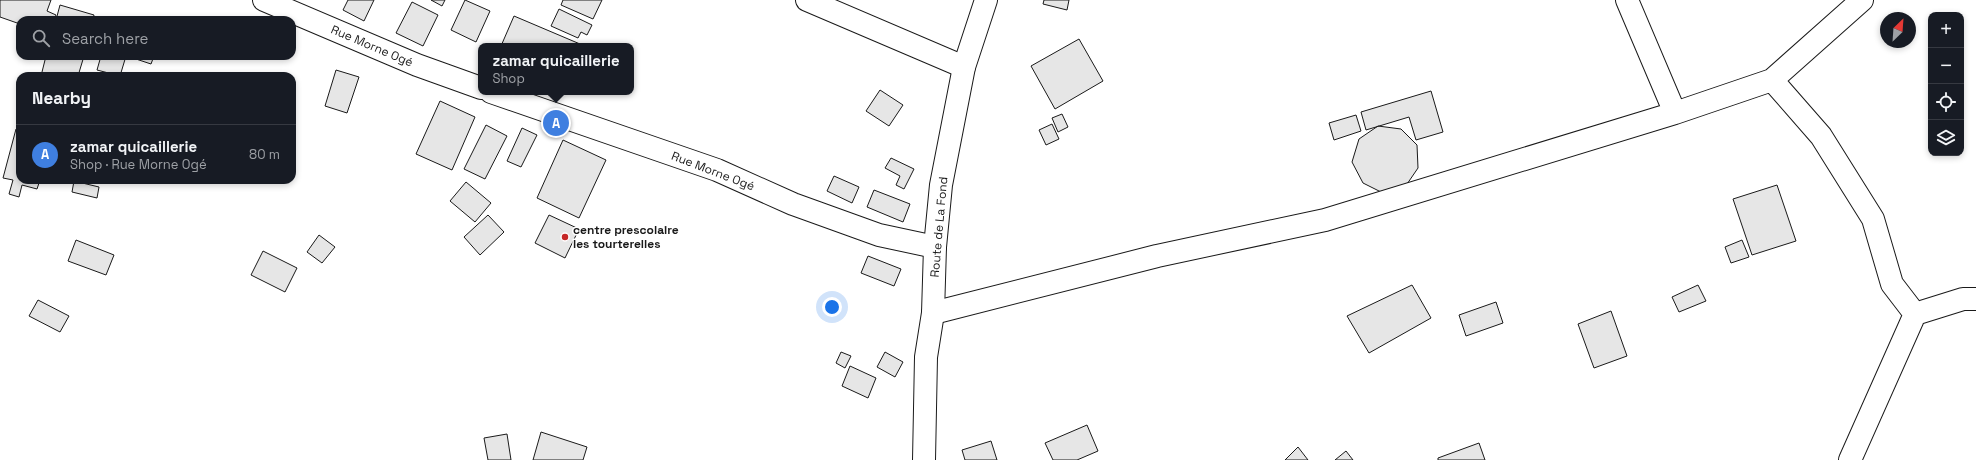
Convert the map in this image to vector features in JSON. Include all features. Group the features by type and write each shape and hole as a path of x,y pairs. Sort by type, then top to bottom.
{"street":[{"name":"Rue Morne Ogé","path":"264,0 417,65 478,87"},
{"path":"807,0 964,67"},
{"name":"Route de La Fond","path":"924,460 926,357 933,313 935,247 941,185 964,67 986,0"},
{"path":"1627,0 1675,113"},
{"path":"933,313 1157,256 1325,220 1675,113 1772,80 1862,0"},
{"path":"1772,80 1821,136 1873,219 1892,284 1915,314"},
{"name":"Rue Morne Ogé","path":"500,95 717,170 793,204 864,230 935,247"},
{"path":"1850,460 1915,314 1963,299 1976,298"}],"building":[{"path":"0,0 51,0 47,11 56,15 16,16 16,23 0,17"},
{"path":"348,0 374,0 364,21 343,10"},
{"path":"431,0 445,0 442,6"},
{"path":"465,0 490,11 476,42 451,30"},
{"path":"563,0 602,0 593,19 561,5"},
{"path":"1044,0 1069,0 1067,10 1043,4"},
{"path":"412,2 438,15 423,46 396,33"},
{"path":"60,5 94,15 94,16 57,16"},
{"path":"559,9 592,25 587,35 581,32 578,38 551,26"},
{"path":"514,16 578,43 502,43"},
{"path":"1079,39 1103,81 1055,109 1031,66"},
{"path":"45,60 83,60 79,72 42,72"},
{"path":"100,60 125,60 121,72 105,72 97,70"},
{"path":"139,60 152,60 151,64"},
{"path":"336,70 359,77 347,113 325,106"},
{"path":"880,90 903,105 889,126 866,111"},
{"path":"1431,91 1443,132 1416,140 1409,117 1366,130 1361,112"},
{"path":"549,95 558,95 556,98"},
{"path":"440,101 475,117 452,170 416,154"},
{"path":"1062,114 1068,127 1058,132 1052,118"},
{"path":"1356,115 1361,131 1334,140 1329,123"},
{"path":"1052,124 1059,139 1046,145 1039,130"},
{"path":"486,125 507,136 485,179 464,169"},
{"path":"1378,126 1401,129 1417,145 1418,168 1405,187 1383,193 1363,183 1352,162 1359,139"},
{"path":"522,128 537,135 521,167 507,161"},
{"path":"16,129 16,184 39,184 37,189 22,185 19,197 9,194 13,180 3,178"},
{"path":"563,140 606,160 579,218 537,198"},
{"path":"891,158 914,169 904,189 896,185 900,176 885,168"},
{"path":"834,176 859,187 852,203 827,191"},
{"path":"466,182 491,203 475,222 450,201"},
{"path":"73,184 86,184 99,187 97,198 72,192"},
{"path":"1777,185 1796,241 1752,255 1733,199"},
{"path":"874,190 910,204 903,222 867,207"},
{"path":"488,215 504,232 480,255 464,237"},
{"path":"549,215 579,229 565,258 535,243"},
{"path":"319,235 335,247 322,263 307,252"},
{"path":"76,240 114,255 106,275 68,261"},
{"path":"1742,240 1749,257 1731,263 1725,247"},
{"path":"263,251 297,268 285,292 251,275"},
{"path":"868,256 901,269 894,286 861,273"},
{"path":"1412,285 1431,318 1369,353 1347,316"},
{"path":"1698,285 1706,301 1679,312 1672,297"},
{"path":"38,300 69,316 60,332 29,316"},
{"path":"1496,302 1503,323 1466,336 1459,315"},
{"path":"1611,311 1627,356 1594,368 1578,324"},
{"path":"841,352 851,356 845,368 836,363"},
{"path":"885,352 903,362 895,377 877,367"},
{"path":"850,366 876,378 868,398 842,386"},
{"path":"1087,425 1098,451 1077,460 1053,460 1045,443"},
{"path":"541,432 587,447 583,460 533,460"},
{"path":"507,434 511,460 488,460 484,438"},
{"path":"991,441 997,460 965,460 962,450"},
{"path":"1479,443 1485,460 1438,460 1438,458"},
{"path":"1298,447 1308,460 1285,460"},
{"path":"1346,451 1353,460 1335,460"}],"place":[{"name":"zamar quicaillerie","path":"556,123"},
{"name":"centre prescolaire les tourterelles","path":"565,237"}]}
